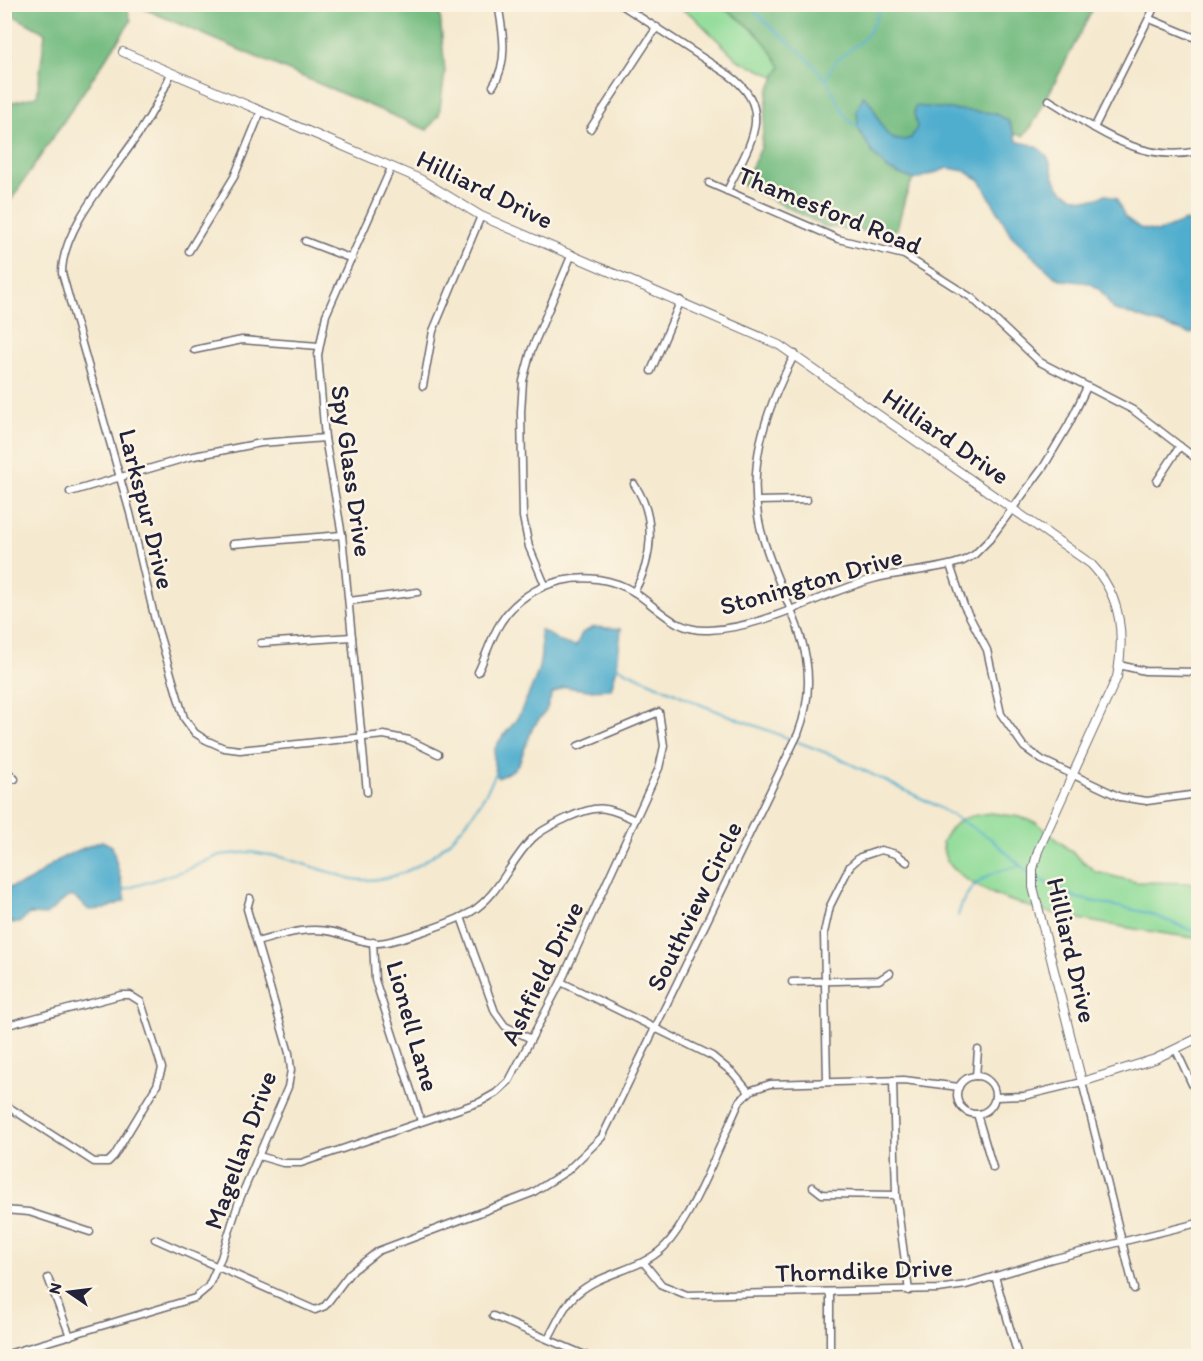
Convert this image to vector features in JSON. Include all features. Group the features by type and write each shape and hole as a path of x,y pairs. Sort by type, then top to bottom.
{"street":[{"path":"493,86 501,70 503,55 504,38 498,4"},
{"path":"620,4 745,86 753,99 756,126 728,191"},
{"path":"1094,128 1156,4"},
{"path":"1150,19 1198,39"},
{"path":"590,129 657,27"},
{"name":"Hilliard Drive","path":"123,52 435,187 481,216 763,336 795,354 1081,556 1104,579 1120,622 1122,647 1117,677 1038,851 1032,879 1134,1289"},
{"name":"Larkspur Drive","path":"171,73 161,97 142,130 73,230 65,246 62,264 63,282 120,477 184,718 195,733 224,748 240,750 397,736 438,754"},
{"path":"1049,100 1117,141 1146,152 1178,155 1198,151"},
{"path":"189,251 234,177 261,111"},
{"name":"Spy Glass Drive","path":"367,792 342,535 325,438 318,364 319,346 326,315 392,168"},
{"name":"Thamesford Road","path":"709,183 838,239 904,255 972,298 1041,362 1133,410 1198,460"},
{"path":"423,386 433,331 481,216"},
{"path":"306,241 352,259"},
{"path":"545,585 529,547 523,517 521,412 523,381 531,351 572,254"},
{"path":"651,371 681,300"},
{"path":"194,350 253,340 319,346"},
{"name":"Southview Circle","path":"217,1268 308,1309 315,1310 325,1306 350,1273 378,1251 532,1193 567,1171 594,1147 607,1129 802,722 808,696 809,668 793,610 763,538 757,501 756,468 763,427 774,394 795,354"},
{"name":"Stonington Drive","path":"478,672 494,635 508,612 524,597 545,585 572,578 616,584 634,592 674,623 692,629 709,630 749,625 875,579 950,565 970,558 981,549 1058,446 1087,387"},
{"path":"70,492 211,452 261,443 325,438"},
{"path":"1156,481 1180,446"},
{"path":"634,484 646,507 650,548 647,567 634,592"},
{"path":"757,501 807,500"},
{"path":"233,544 342,535"},
{"path":"950,565 964,606 983,637 997,701 1007,726 1031,753 1112,794 1133,800 1156,800 1198,794"},
{"path":"349,601 418,592"},
{"path":"261,643 352,636"},
{"path":"1119,665 1145,671 1198,672"},
{"name":"Ashfield Drive","path":"259,1156 283,1163 301,1163 421,1120 480,1102 496,1093 514,1073 561,982 661,764 664,732 659,712 578,746"},
{"path":"4,768 15,779"},
{"path":"257,942 309,929 373,942 395,939 461,917 491,896 527,845 547,828 586,809 600,807 617,810 635,820"},
{"path":"827,1082 826,919 850,866 860,857 881,850 896,854 907,862"},
{"name":"Magellan Drive","path":"217,1268 238,1202 288,1087 291,1070 289,1053 247,909 250,898"},
{"path":"461,917 495,1012 506,1026 531,1039"},
{"name":"Lionell Lane","path":"373,942 375,980 421,1120"},
{"path":"792,982 879,980 890,973"},
{"path":"561,982 723,1064 749,1092"},
{"path":"4,1026 121,994 130,995 141,1002 162,1068 157,1085 114,1156 103,1163 94,1162 4,1104"},
{"path":"995,1097 1024,1096 1082,1082 1133,1067 1176,1050 1198,1038"},
{"path":"976,1076 978,1050"},
{"path":"1176,1050 1198,1096"},
{"path":"976,1076 988,1081 995,1097 989,1109 977,1114 965,1111 958,1100 959,1087 966,1079 976,1076"},
{"path":"893,1080 896,1195 909,1291"},
{"path":"548,1339 563,1311 577,1294 592,1283 644,1263 666,1246 681,1224 740,1101 749,1092 770,1084 893,1080 932,1082 959,1087"},
{"path":"977,1114 993,1168"},
{"path":"813,1187 822,1194 896,1195"},
{"path":"4,1210 29,1212 90,1232"},
{"name":"Thorndike Drive","path":"644,1263 662,1285 687,1295 909,1291 957,1287 1198,1223"},
{"path":"4,1355 195,1298 206,1290 217,1268 155,1239"},
{"path":"995,1276 1018,1356"},
{"path":"48,1278 70,1336"},
{"path":"830,1292 830,1356"},
{"path":"494,1316 587,1356"}],"green space":[{"path":"5,4 133,5 127,8 131,21 5,209 5,104 37,96 45,33 5,11"},
{"path":"135,5 430,5 440,14 445,73 439,115 427,130"},
{"path":"674,5 830,5 789,83 738,60 693,16"},
{"path":"716,5 1095,5 1032,126 1023,136 1004,131 920,162 905,198 897,229 884,233 826,227 743,185 761,148 768,91 781,67 753,30"},
{"path":"991,813 1020,817 1037,823 1096,872 1136,882 1198,883 1198,927 1194,938 1060,915 990,893 964,877 946,859 942,842 956,823 974,815"}],"water":[{"path":"863,96 874,109 886,133 900,140 911,138 917,127 915,106 993,113 1008,120 1018,142 1034,146 1043,152 1048,159 1056,182 1065,192 1086,199 1105,194 1116,198 1125,217 1140,228 1157,232 1185,221 1198,225 1198,330 1191,334 1113,309 1101,291 1090,283 1063,280 1054,276 1011,235 980,180 965,171 948,168 915,180 889,170 873,154 858,128 857,111"},
{"path":"594,627 621,629 617,667 611,689 588,690 564,687 552,694 546,711 533,727 519,763 513,770 498,778 494,765 496,747 516,720 538,672 541,654 540,630 561,642 576,646 582,633"},
{"path":"102,841 112,846 126,900 105,909 89,910 74,897 68,897 46,915 29,914 19,923 5,923 5,888 23,884 62,858"}],"waterway":[{"path":"748,4 816,68 829,85 848,119 858,128"},
{"path":"826,80 833,65 864,38 883,4"},
{"path":"615,668 704,706 832,755 933,804 990,838 1030,874"},
{"path":"123,890 186,870 220,855 251,852 281,857 352,879 376,879 399,874 420,864 440,850 472,814 496,773 499,774"},
{"path":"958,916 967,895 980,881 998,871 1020,866"},
{"path":"1035,877 1077,898 1148,913 1198,933"}]}
